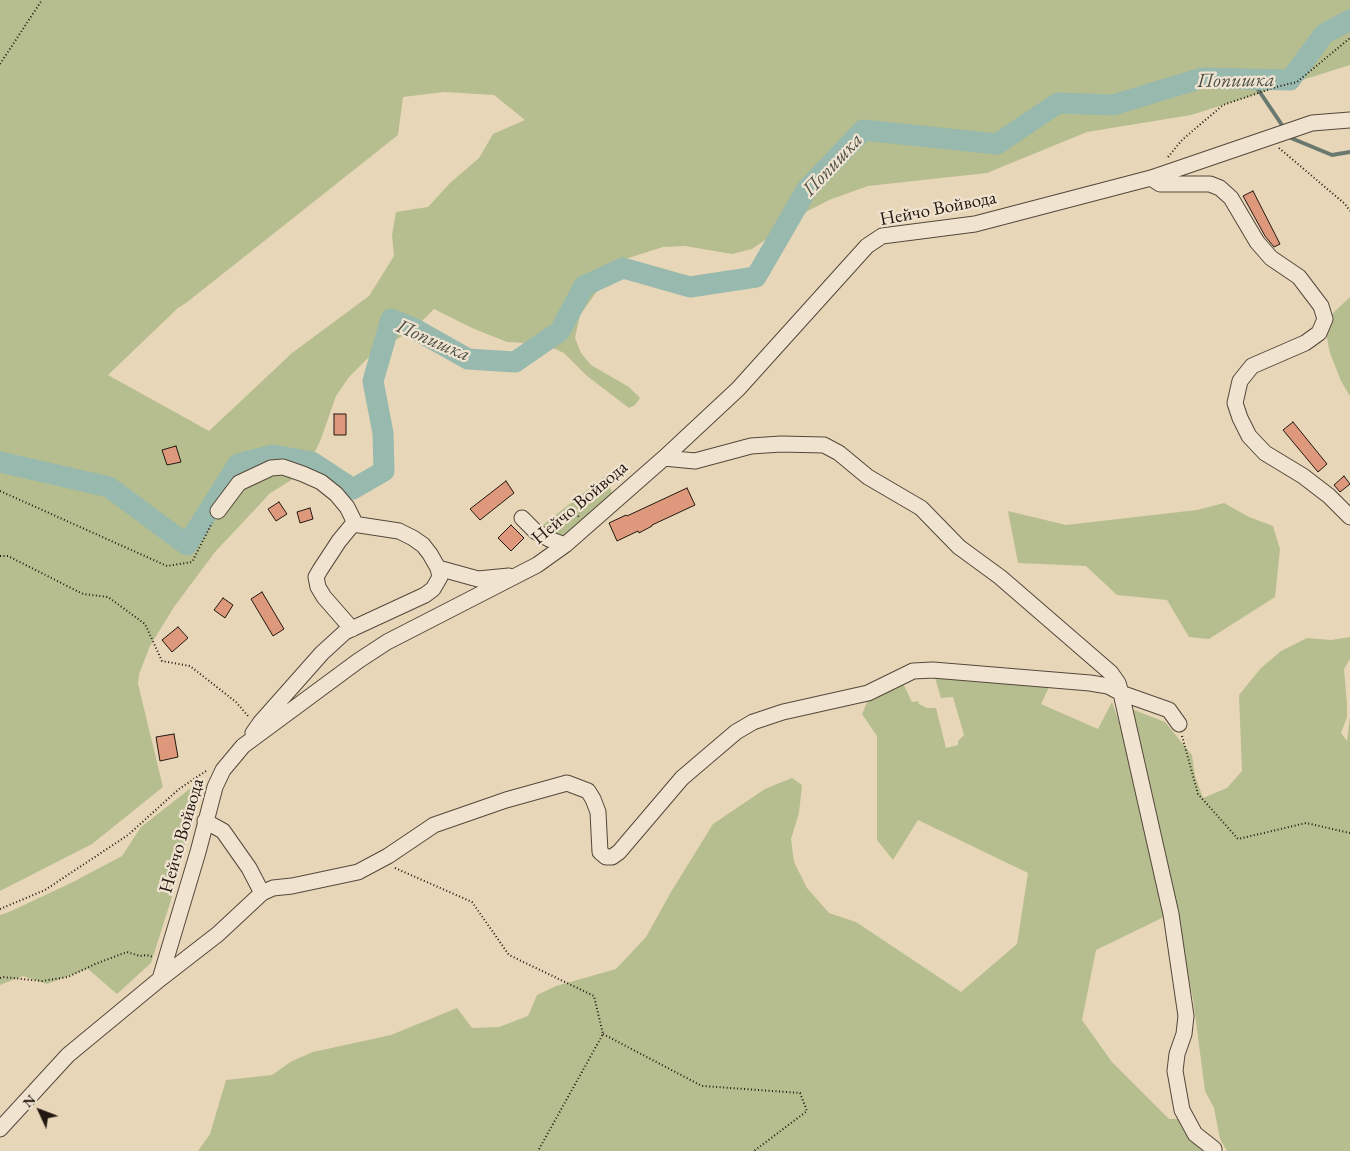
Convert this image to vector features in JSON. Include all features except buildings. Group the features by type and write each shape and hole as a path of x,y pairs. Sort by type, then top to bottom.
{"street":[{"name":"Нейчо Войвода","path":"160,979 198,852 215,787 223,770 244,746 358,661 387,642 537,565 565,545 664,458 738,389 867,246 882,236 975,224 1151,178 1312,123 1350,120"},
{"path":"1151,178 1160,184 1210,184 1220,188 1230,198 1256,242 1271,258 1299,277 1321,306 1325,319 1319,333 1304,343 1252,366 1240,381 1235,403 1249,436 1264,453 1303,476 1330,496 1350,517"},
{"path":"664,458 695,461 751,446 781,444 824,445 839,453 868,476 921,508 959,547 1000,577 1111,673 1118,683 1121,693 1171,914 1186,1016 1184,1034 1177,1054 1176,1071 1182,1110 1195,1134 1214,1149"},
{"path":"218,511 239,483 271,468 283,467 303,474 321,482 336,494 347,507 353,518 353,524 339,541 316,577 318,587 324,597 352,629"},
{"path":"522,518 535,531 565,545"},
{"path":"244,746 257,727 322,653 345,632 425,595 433,589 440,577 438,568 430,554 413,538 400,531 353,524"},
{"path":"438,568 478,579 518,575"},
{"path":"0,1129 68,1055 218,934 262,893 274,888 358,872 379,861 434,825 506,800 567,783 588,791 598,812 600,852 606,857 612,857 619,852 682,778 736,732 752,722 783,712 868,693 913,671 933,670 1090,682 1108,686 1121,693 1169,710 1179,724"},
{"path":"205,821 223,831 249,868 262,893"}],"path":[{"path":"0,64 42,0"},
{"path":"1151,178 1182,140 1223,104 1297,82 1350,38"},
{"path":"1267,138 1319,181 1350,210"},
{"path":"0,491 167,566 192,562 218,511"},
{"path":"0,556 8,556 83,594 108,597 145,624 162,662 190,666 236,702 257,727"},
{"path":"1179,724 1198,794 1238,838 1306,824 1350,832"},
{"path":"0,909 45,890 128,835 179,789 211,768"},
{"path":"379,861 472,902 509,955 594,996 603,1034 538,1151"},
{"path":"0,978 42,981 68,977 127,952 140,956 147,955 166,961"},
{"path":"603,1034 702,1086 800,1093 807,1111 754,1151"}],"green space":[{"path":"0,0 1350,0 1350,65 1191,115 1087,132 987,173 868,186 829,200 806,212 752,249 732,254 685,246 663,247 619,261 580,315 575,338 581,353 591,365 629,387 640,398 635,405 629,408 587,376 564,353 544,344 507,342 472,328 434,309 415,328 370,356 349,377 336,396 321,439 312,458 296,477 269,494 215,552 174,607 150,646 139,674 138,684 163,787 92,844 0,891","holes":["444,92 494,95 525,120 493,134 479,158 450,183 428,207 396,212 392,235 394,256 369,296 292,353 209,431 108,375 178,308 398,135 403,97"]},
{"path":"1350,297 1350,396 1341,381 1330,353 1326,334 1331,315"},
{"path":"605,476 613,495 563,539 539,528"},
{"path":"1224,503 1249,517 1273,526 1280,549 1275,597 1209,639 1189,637 1167,600 1117,595 1086,566 1018,563 1008,511 1066,525 1197,510"},
{"path":"1350,637 1350,659 1344,669 1347,717 1341,733 1347,741 1350,717 1350,1151 1227,1151 1220,1139 1214,1108 1205,1091 1193,999 1129,708 1165,722 1192,755 1195,776 1203,798 1227,788 1242,771 1239,695 1261,668 1281,651 1307,638 1331,640"},
{"path":"933,671 1051,683 1041,704 1098,729 1112,702 1128,748 1166,916 1096,950 1082,1020 1112,1062 1169,1119 1195,1119 1211,1151 198,1151 210,1134 226,1080 272,1075 292,1061 313,1052 391,1035 457,1008 472,1028 499,1027 528,1016 537,995 556,986 616,969 646,937 713,824 765,789 792,778 802,785 799,813 791,839 794,862 807,888 829,913 856,922 961,992 1017,944 1028,873 918,820 893,860 877,840 877,736 862,714 870,695 901,679 912,702 918,701 919,704 927,708 936,708 946,748 958,745 958,741 964,735 953,697 941,698"},
{"path":"201,780 171,900 151,963 117,994 88,969 47,984 23,976 0,985 0,915 73,882 122,856 141,827"}],"waterway":[{"name":"Попишка","path":"0,462 109,487 187,545 238,464 273,455 312,462 353,489 384,471 383,433 373,381 391,319 413,328 468,359 515,362 560,331 584,286 623,268 690,287 756,277 807,189 863,130 997,144 1058,103 1113,105 1202,78 1290,80 1324,34 1350,20"},
{"path":"1251,79 1284,128"},
{"path":"1288,134 1291,138 1332,155 1350,152"}]}
